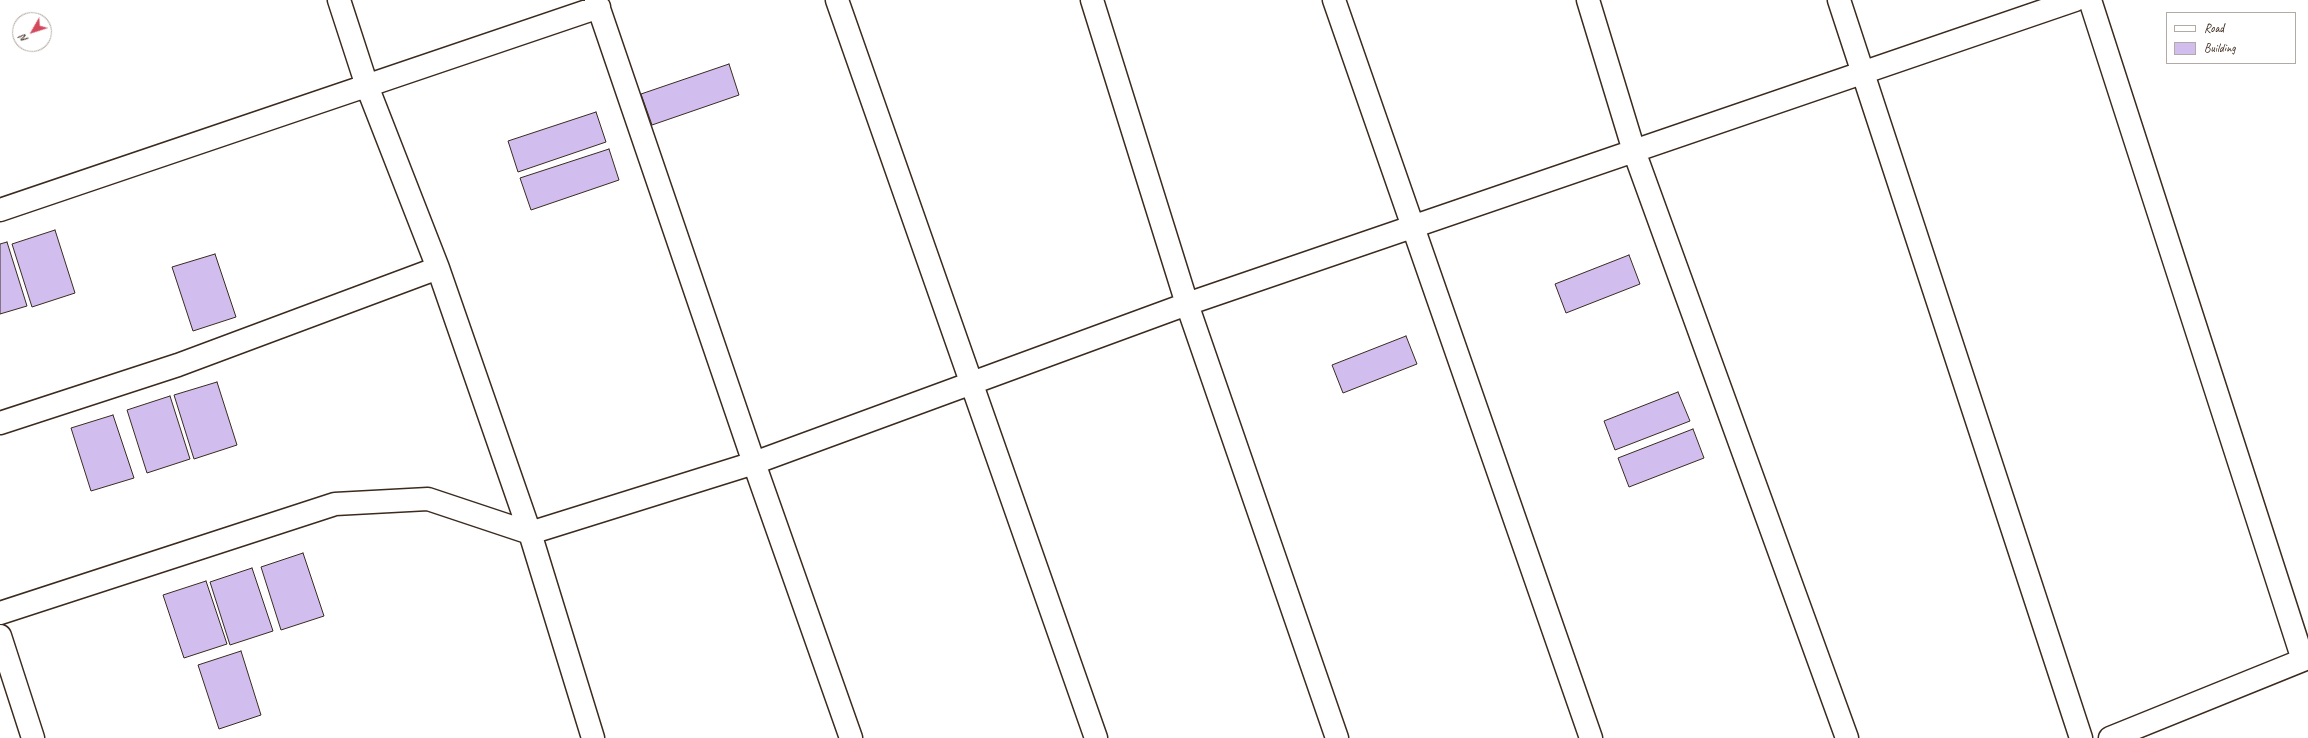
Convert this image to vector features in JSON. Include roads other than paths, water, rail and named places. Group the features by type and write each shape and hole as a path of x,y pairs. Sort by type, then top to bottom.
{"street":[{"path":"339,0 367,86 438,268 530,533 593,738"},
{"path":"837,0 970,383 1096,738"},
{"path":"1092,0 1187,304 1337,738"},
{"path":"1334,0 1414,226 1591,738"},
{"path":"1588,0 1634,151 1847,738"},
{"path":"1839,0 2034,599 2081,738"},
{"path":"0,613 335,504 428,499 530,533 754,463 1187,304 2075,0"},
{"path":"2090,0 2306,659 2110,738"},
{"path":"0,210 367,86 597,4 754,463 851,738"},
{"path":"0,423 178,364 438,268"},
{"path":"0,636 33,738"}]}
